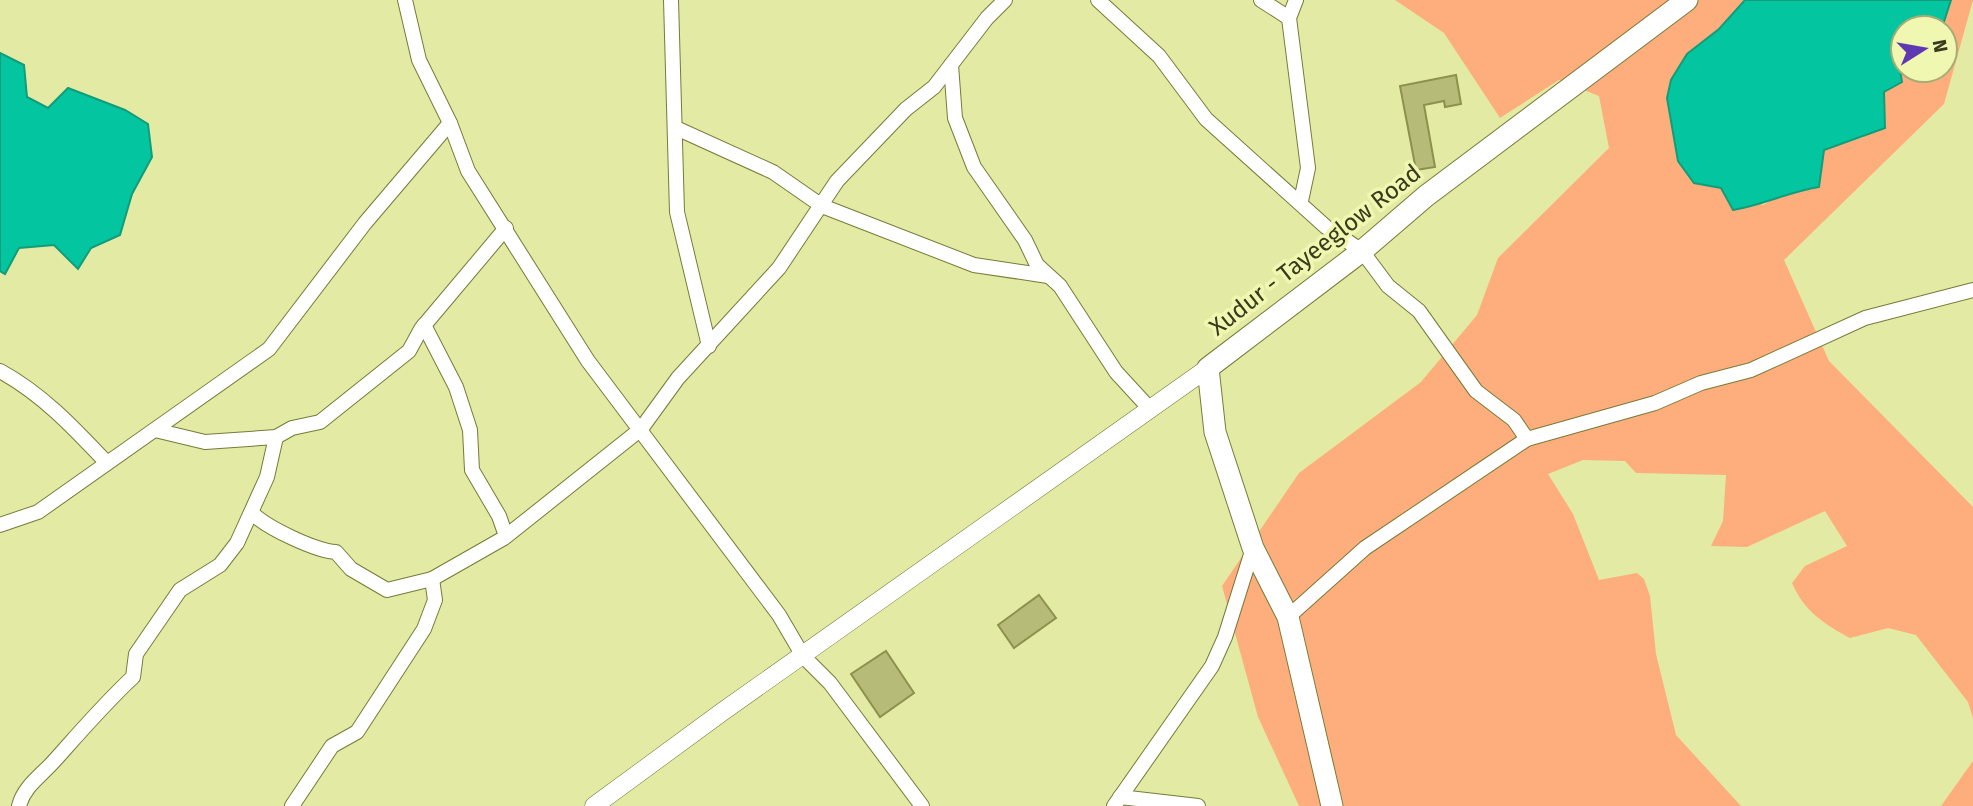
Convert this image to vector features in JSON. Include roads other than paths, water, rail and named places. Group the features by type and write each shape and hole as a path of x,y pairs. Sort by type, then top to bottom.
{"main road":[{"name":"Xudur - Tayeeglow Road","path":"1332,806 1288,617 1253,548 1215,432 1208,368 1362,251 1426,196 1686,0"}],"street":[{"path":"405,0 419,60 450,123 468,171 587,360 779,615 803,656 830,683 922,806"},
{"path":"671,0 677,212 709,346"},
{"path":"252,513 276,532 303,540 325,552 336,552 351,569 387,590 432,579 506,536 641,429 678,378 709,346 744,303 779,268 837,181 906,109 934,87 1005,0"},
{"path":"1098,0 1159,56 1206,119 1301,201 1326,227 1362,251 1388,286 1419,311 1475,391 1514,420 1527,439"},
{"path":"1261,0 1289,18"},
{"path":"1296,0 1289,18 1308,168 1301,201"},
{"path":"951,65 955,118 974,167 1025,240 1037,265 1060,286 1116,372 1150,409"},
{"path":"0,525 38,512 270,349 365,223 450,123"},
{"path":"676,128 773,172 822,206 974,265 1049,276"},
{"path":"155,430 205,442 276,438 292,428 320,422 409,351 424,325 506,228"},
{"path":"1288,617 1365,548 1527,439 1655,403 1701,383 1751,370 1865,318 1973,290"},
{"path":"424,325 456,387 463,408 470,430 472,470 499,516 506,536"},
{"path":"594,806 1208,368"},
{"path":"0,371 23,383 61,414 106,462"},
{"path":"19,806 22,793 54,762 93,715 133,677 136,653 180,590 220,565 237,543 267,477 276,438"},
{"path":"1117,801 1212,666 1225,637 1253,548"},
{"path":"292,806 332,746 356,732 424,629 435,600 432,579"},
{"path":"1117,801 1198,806"}],"water":[{"path":"1745,0 1951,0 1946,14 1889,14 1889,84 1898,84 1884,92 1885,128 1824,150 1819,187 1733,210 1721,188 1694,183 1678,161 1667,98 1671,80 1687,54 1719,29"},
{"path":"0,53 24,65 27,97 48,108 68,88 125,110 148,124 152,157 132,194 120,235 91,248 78,269 54,245 19,248 5,274 0,271"}]}
